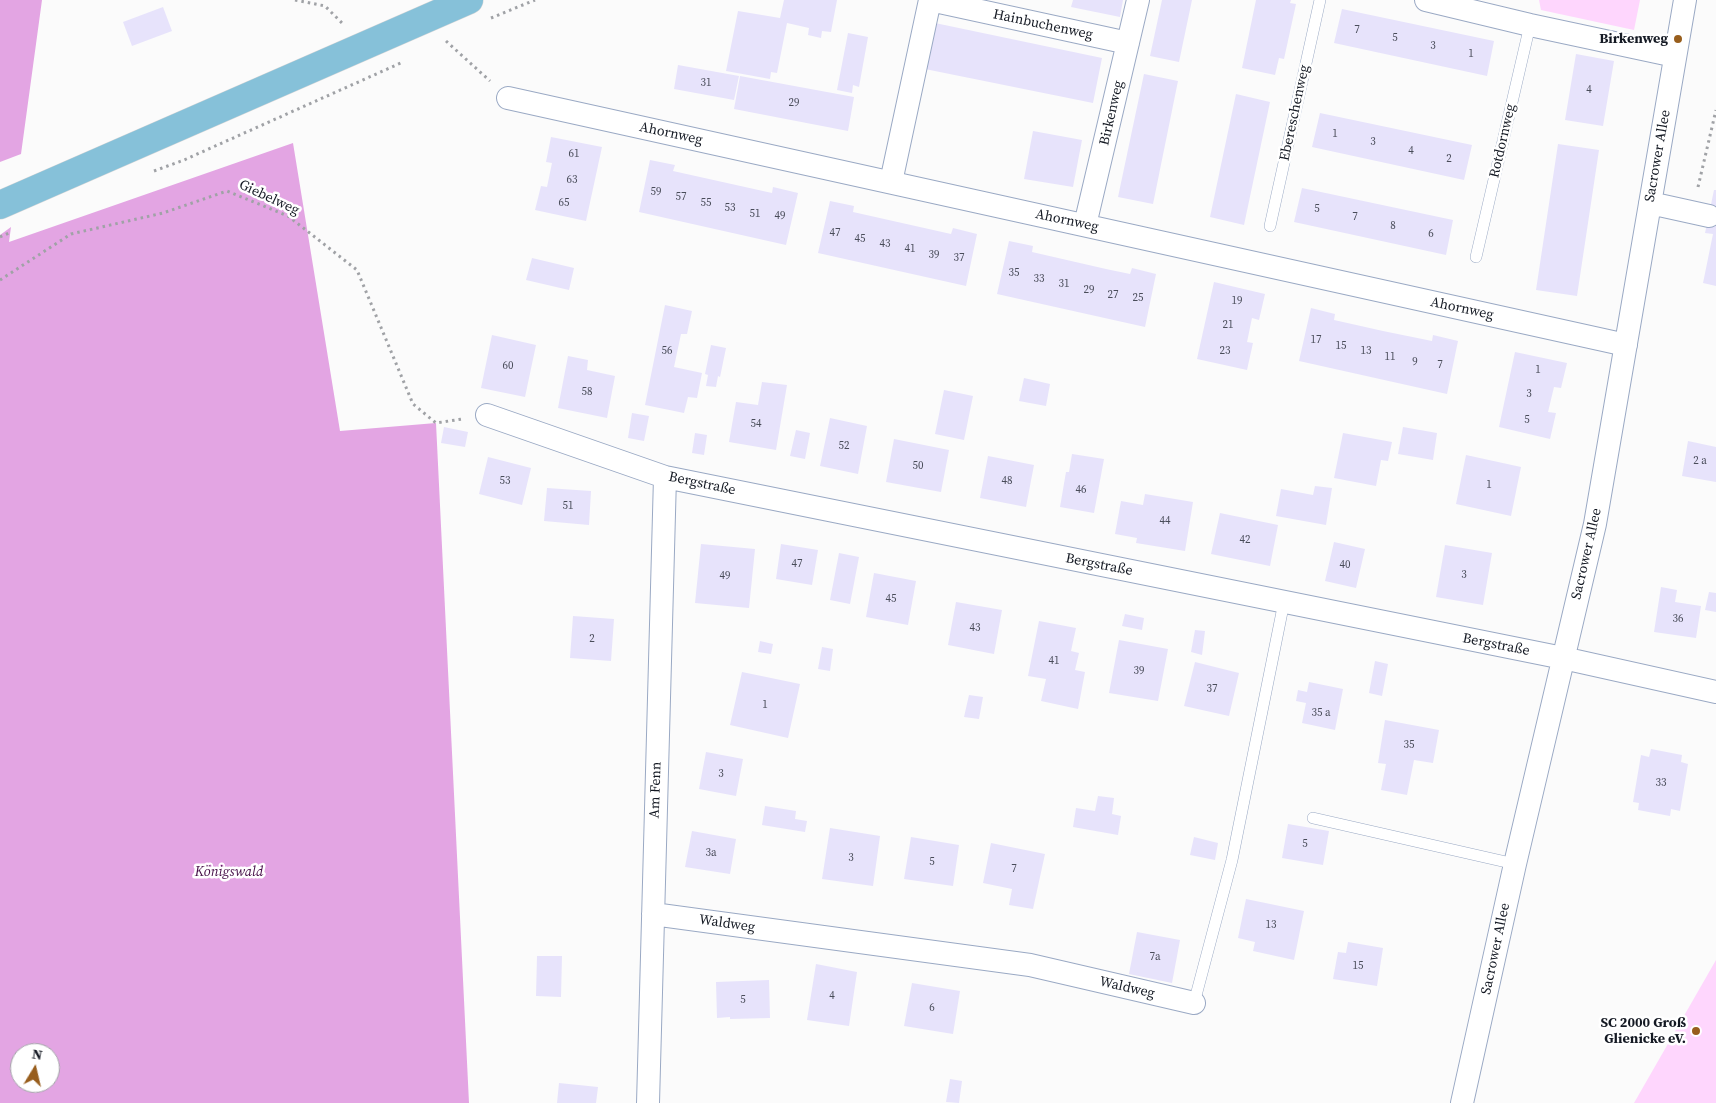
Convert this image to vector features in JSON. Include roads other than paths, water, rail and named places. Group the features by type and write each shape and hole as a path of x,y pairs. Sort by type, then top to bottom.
{"main road":[{"path":"0,205 469,0"}],"street":[{"name":"Hainbuchenweg","path":"891,182 930,0 1128,43"},
{"name":"Birkenweg","path":"1085,225 1138,0"},
{"path":"1426,0 1530,25 1675,56"},
{"name":"Sacrower Allee","path":"1462,1103 1515,864 1595,524 1685,0"},
{"name":"Ahornweg","path":"508,98 1626,345"},
{"path":"1650,203 1700,214"},
{"name":"Bergstraße","path":"487,415 665,477 1563,658 1716,692"},
{"name":"Am Fenn","path":"648,1103 665,477"},
{"name":"Waldweg","path":"652,914 1030,965 1194,1003"}],"lane":[{"name":"Ebereschenweg","path":"1270,226 1320,0"},
{"name":"Rotdornweg","path":"1476,257 1530,25"},
{"name":"Waldweg","path":"1194,1003 1232,860 1284,602"},
{"path":"1313,818 1515,864"}],"place":[{"name":"Birkenweg","path":"1678,39"},
{"name":"SC 2000 Groß Glienicke eV.","path":"1696,1031"}],"park label":[{"name":"Königswald","path":"229,872"}]}
